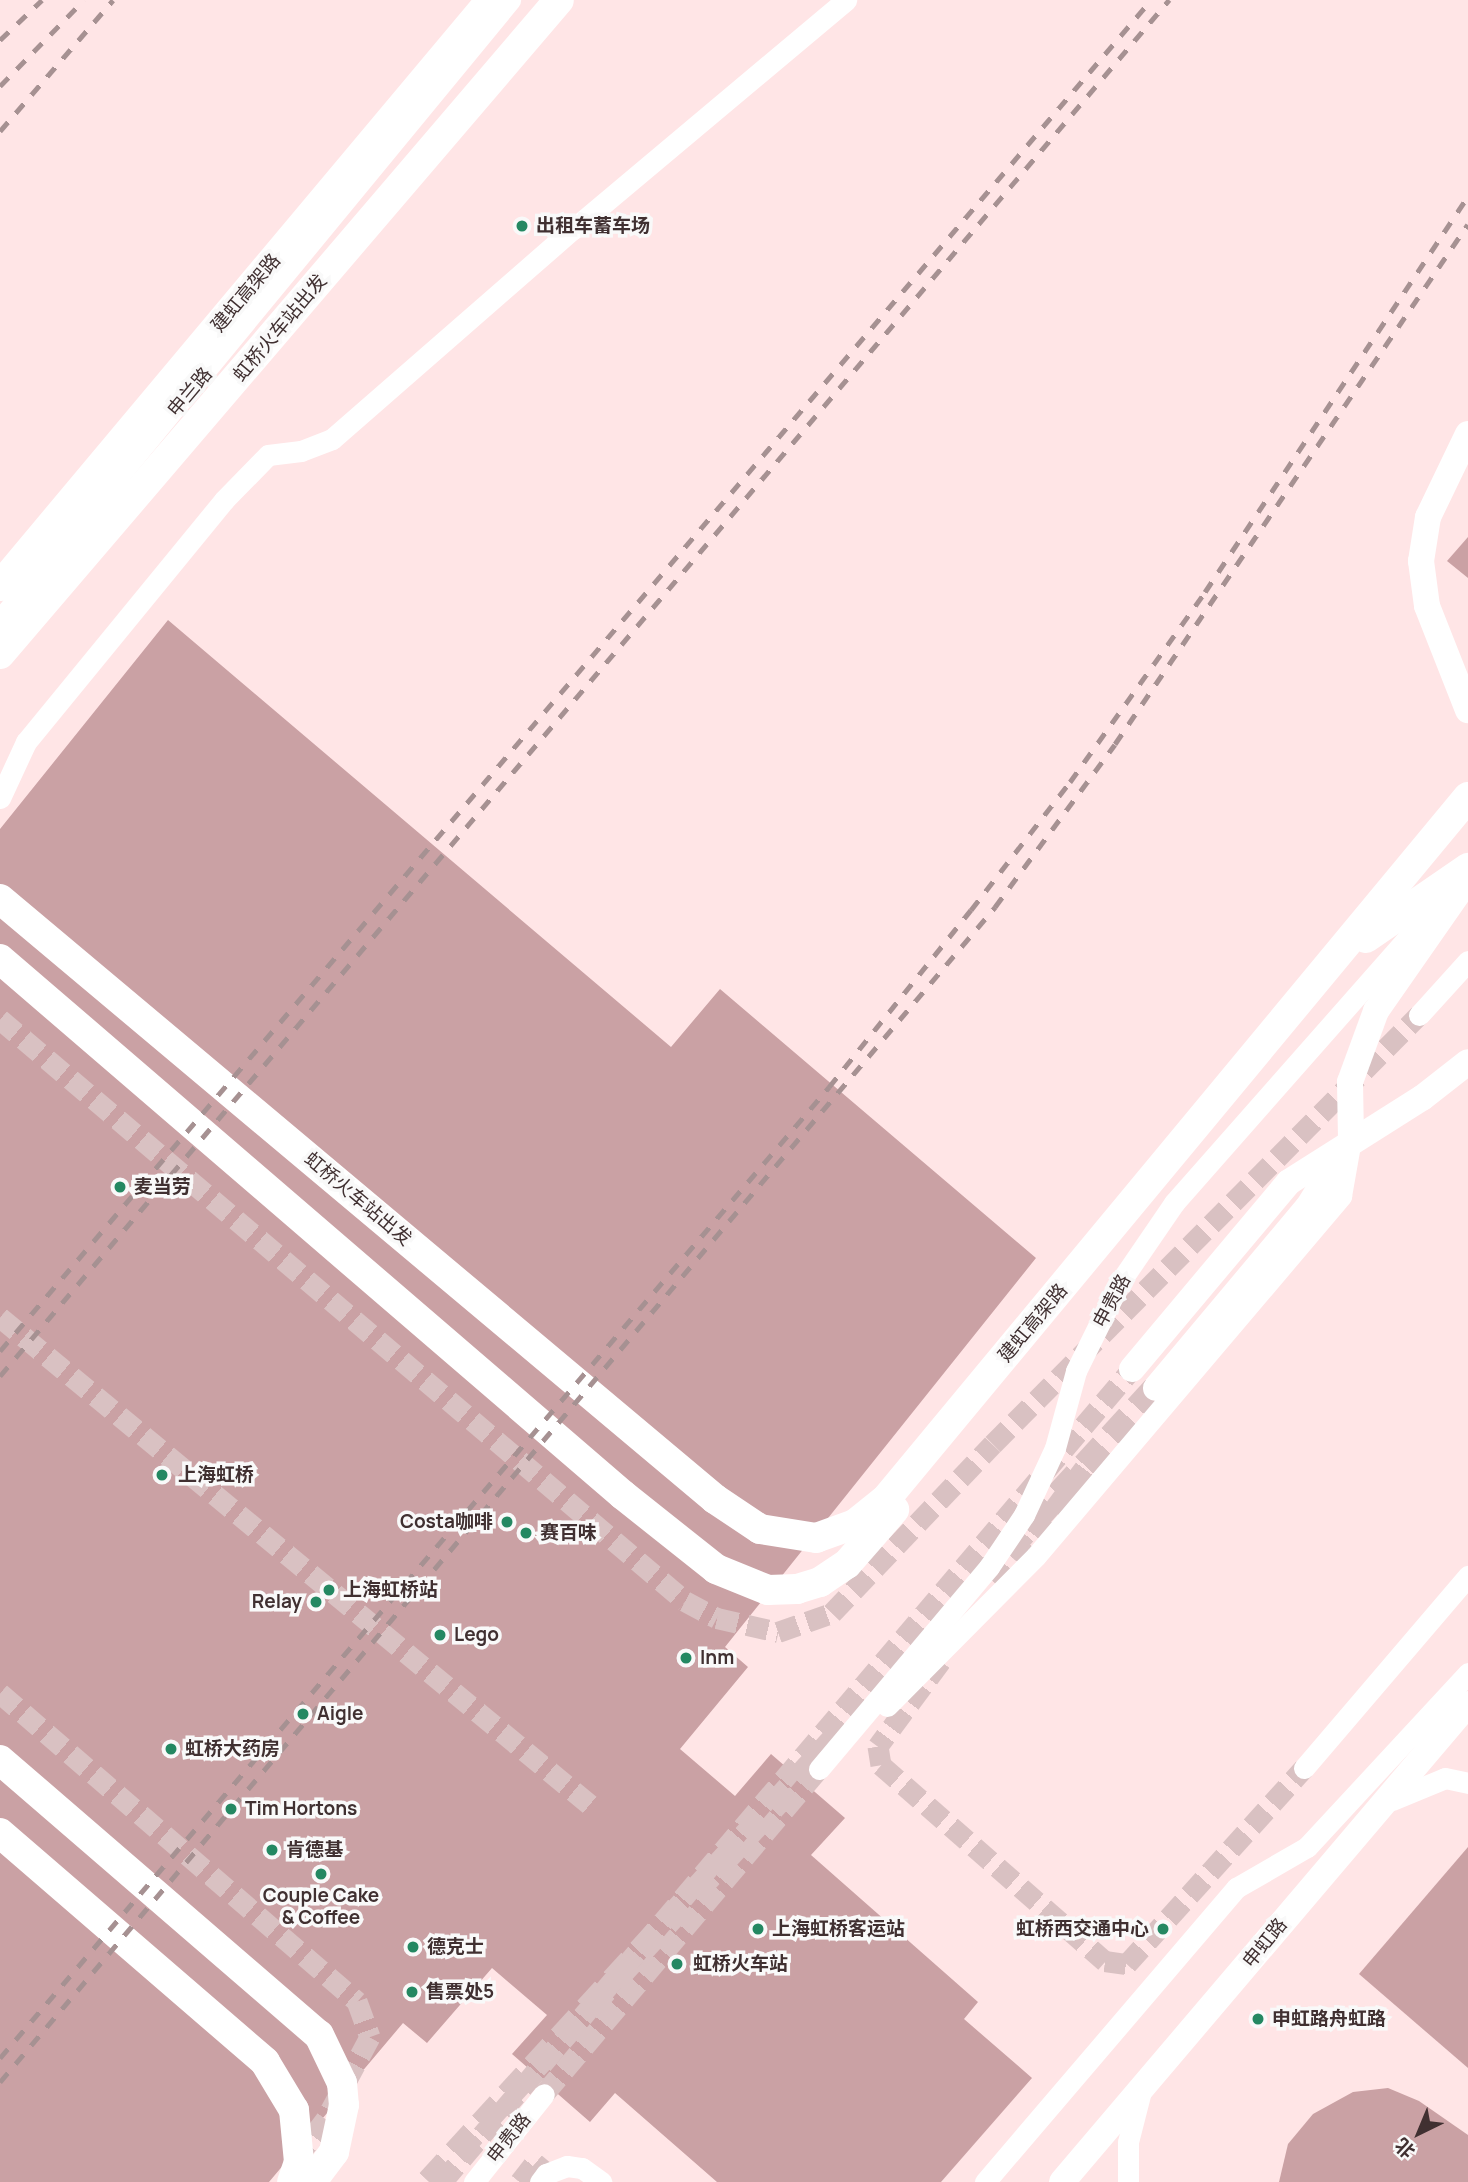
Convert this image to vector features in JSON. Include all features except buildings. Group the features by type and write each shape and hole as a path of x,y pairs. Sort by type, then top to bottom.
{"highway":[{"name":"建虹高架路","path":"0,586 491,0"},
{"name":"虹桥火车站出发","path":"0,654 559,0"},
{"path":"1302,998 1468,797"},
{"path":"1302,998 1375,930 1468,870"},
{"name":"虹桥火车站出发","path":"0,899 715,1499"},
{"path":"0,959 623,1495 700,1558 732,1578 783,1591 820,1582 847,1564 903,1500 921,1457"},
{"name":"建虹高架路","path":"715,1499 760,1529 797,1537 835,1534 873,1511 921,1457 1302,998"},
{"path":"0,1760 319,2035 342,2083 344,2105 334,2152 311,2182"},
{"path":"0,1833 265,2062 294,2110 299,2162 292,2182"}],"main road":[{"path":"1468,434 1428,517 1421,561 1427,606 1468,710"},
{"path":"1156,1388 1307,1207 1351,1139 1350,1082 1376,1011 1468,879"},
{"path":"1132,1369 1289,1182 1351,1139 1422,1098 1468,1062"},
{"path":"1429,1748 1468,1682"},
{"name":"申虹路","path":"1062,2182 1375,1810 1468,1704"}],"street":[{"name":"申兰路","path":"0,620 510,0"},
{"path":"0,798 26,742 224,500 268,455 301,451 332,439 572,230 846,0"},
{"name":"申贵路","path":"1351,1139 1341,1196 1305,1239 1037,1556 936,1660 819,1769 989,1567 1024,1515 1055,1448 1076,1371 1120,1282 1174,1203 1377,967 1468,870"},
{"path":"1419,1015 1468,961"},
{"path":"1304,1768 1468,1576"},
{"path":"985,2182 1236,1888 1307,1847 1468,1673"},
{"path":"1375,1810 1412,1788 1445,1778 1468,1783"},
{"path":"1128,2182 1128,2142 1142,2086"},
{"name":"申贵路","path":"474,2182 544,2094"},
{"path":"540,2182 546,2174 568,2166 582,2168 601,2182"}],"tunnel":[{"path":"0,1019 685,1601 717,1618 778,1632 832,1613 993,1444 1419,1015"},
{"path":"0,1317 593,1807"},
{"path":"442,2182 1132,1369"},
{"path":"1006,1552 1156,1388"},
{"path":"998,1585 1095,1454"},
{"path":"941,1661 878,1746 881,1765 1105,1961 1127,1964 1304,1768"},
{"path":"0,1693 357,2001 370,2037 326,2119 294,2161"},
{"path":"429,2182 833,1741"},
{"path":"544,2094 819,1769"},
{"path":"520,2182 535,2163 558,2182"}],"railway":[{"path":"0,40 42,0"},
{"path":"0,86 84,0"},
{"path":"0,131 113,0"},
{"path":"0,1351 1151,0"},
{"path":"0,1376 1169,0"},
{"path":"0,2058 829,1087 971,910 1070,782 1205,592 1468,196"},
{"path":"0,2082 995,907 1115,744 1468,224"}],"place":[{"name":"出租车蓄车场","path":"522,226"},
{"name":"麦当劳","path":"120,1187"},
{"name":"上海虹桥","path":"162,1475"},
{"name":"Costa咖啡","path":"507,1522"},
{"name":"赛百味","path":"526,1533"},
{"name":"上海虹桥站","path":"329,1590"},
{"name":"Relay","path":"316,1602"},
{"name":"Lego","path":"440,1635"},
{"name":"Inm","path":"686,1658"},
{"name":"Aigle","path":"303,1714"},
{"name":"虹桥大药房","path":"171,1749"},
{"name":"Tim Hortons","path":"231,1809"},
{"name":"肯德基","path":"272,1850"},
{"name":"Couple Cake & Coffee","path":"321,1874"},
{"name":"上海虹桥客运站","path":"758,1929"},
{"name":"虹桥西交通中心","path":"1163,1929"},
{"name":"德克士","path":"413,1947"},
{"name":"虹桥火车站","path":"677,1964"},
{"name":"售票处5","path":"412,1992"},
{"name":"申虹路舟虹路","path":"1258,2019"}]}
